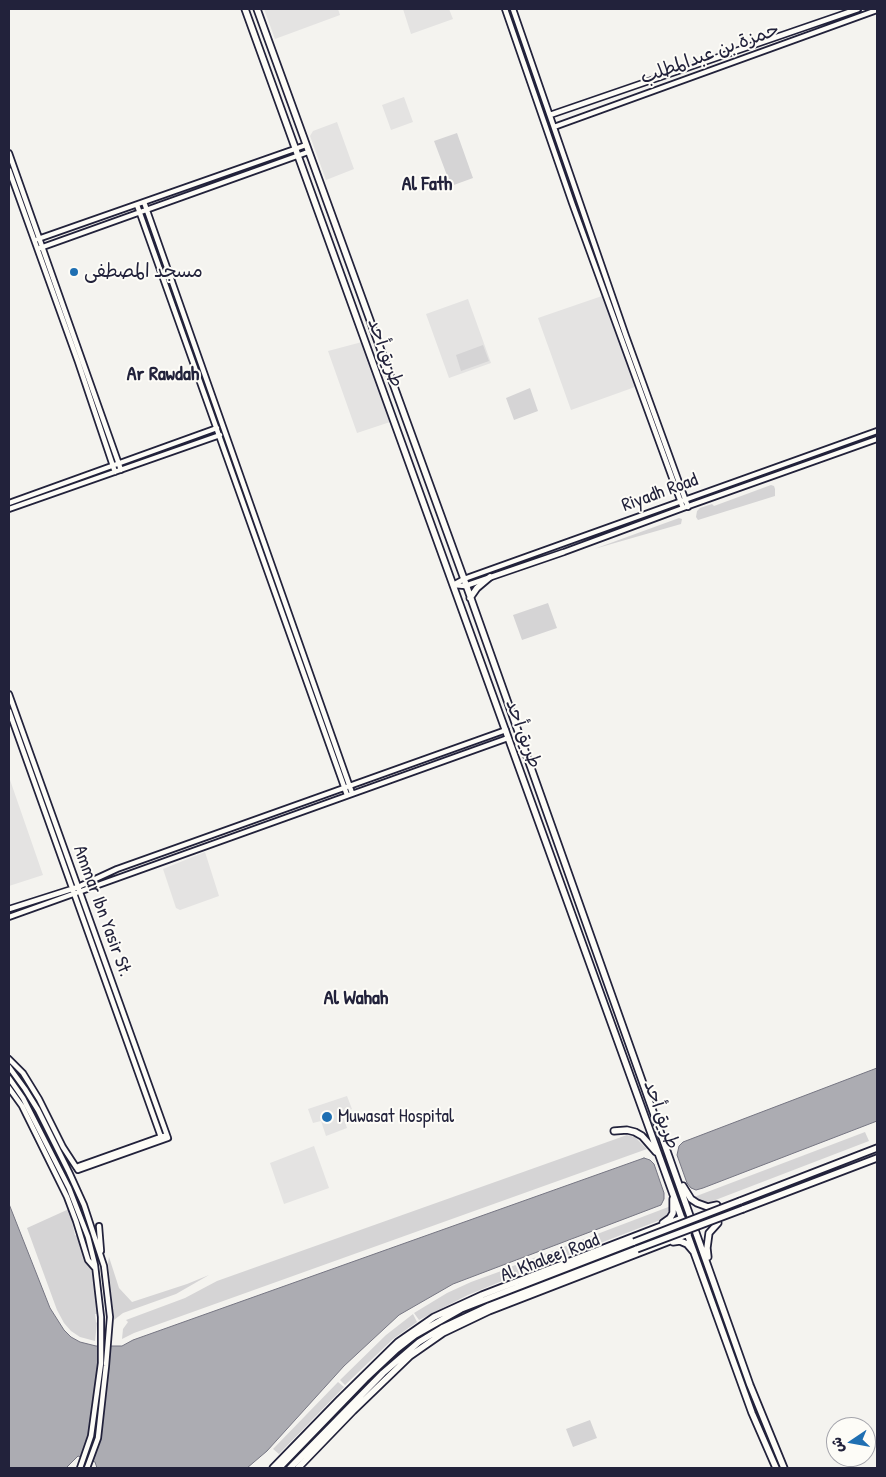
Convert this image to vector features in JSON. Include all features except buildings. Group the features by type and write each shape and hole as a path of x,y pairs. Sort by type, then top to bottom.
{"main road":[{"name":"طريق أحد","path":"244,9 752,1412 776,1468"},
{"name":"طريق أحد","path":"257,9 470,598 750,1385 784,1468"},
{"path":"470,598 477,588 490,577"},
{"path":"614,1131 631,1131 642,1136 661,1160"},
{"name":"Al Khaleej Road","path":"279,1468 365,1379 397,1349 437,1321 494,1296 877,1148"},
{"name":"Al Khaleej Road","path":"290,1468 383,1373 419,1342 463,1317 877,1158"},
{"path":"676,1177 691,1199 708,1207 716,1205"},
{"path":"661,1226 673,1213 671,1188"},
{"path":"273,1468 340,1398 404,1338 434,1317 502,1287 682,1218"},
{"path":"708,1266 707,1241 709,1233 718,1223"},
{"path":"661,1226 672,1225 677,1229 676,1236 664,1243"},
{"path":"298,1468 377,1387 420,1347 467,1321 688,1234"},
{"path":"664,1243 680,1241 687,1244 694,1252"},
{"path":"532,1290 550,1287 557,1280"},
{"path":"494,1296 502,1287"},
{"path":"325,1441 331,1426"}],"street":[{"path":"505,9 572,203 683,500"},
{"path":"513,9 685,507"},
{"name":"حمزة بن عبدالمطلب","path":"550,115 858,9"},
{"name":"حمزة بن عبدالمطلب","path":"554,127 877,10"},
{"path":"33,241 306,145"},
{"path":"36,249 308,152"},
{"path":"9,153 118,471"},
{"path":"9,170 33,241 116,464"},
{"path":"144,202 226,433 347,787"},
{"path":"137,205 216,428 350,794"},
{"path":"9,503 223,426"},
{"name":"Riyadh Road","path":"464,582 683,500 877,431"},
{"path":"9,509 226,433"},
{"path":"453,585 490,577 564,552 877,439"},
{"name":"Ammar Ibn Yasir St.","path":"9,694 167,1136 162,1138 9,712"},
{"path":"9,917 74,894 79,889 117,869 506,730"},
{"path":"9,909 72,888 79,889 508,738"},
{"path":"9,1059 23,1073 77,1169 162,1138"},
{"path":"9,1067 26,1089 70,1172 84,1205 101,1258 110,1317 98,1438 87,1468"},
{"path":"9,1078 35,1120 70,1188 88,1237 96,1268 101,1317 101,1363 91,1436 80,1468"},
{"path":"14,1085 9,1088 22,1106 63,1189 76,1221 88,1260 96,1268"},
{"path":"99,1226 101,1258"}],"shaded area":[{"path":"264,9 338,9 340,15 275,39"},
{"path":"403,9 449,9 453,19 411,34"},
{"path":"404,97 413,122 391,130 382,105"},
{"path":"337,122 354,169 326,180 310,136 313,131"},
{"path":"457,133 473,178 451,186 434,141"},
{"path":"602,296 635,387 571,410 538,318"},
{"path":"468,299 491,363 449,378 426,314"},
{"path":"362,342 390,422 357,433 328,351"},
{"path":"483,345 489,361 461,371 456,355"},
{"path":"530,388 538,411 514,420 506,398"},
{"path":"771,485 774,486 775,496 698,520 696,517 697,511 700,508 712,504 714,506"},
{"path":"679,518 682,519 681,524 594,549"},
{"path":"548,603 557,628 522,640 513,615"},
{"path":"9,777 43,875 9,886"},
{"path":"205,852 219,896 180,910 176,908 163,869"},
{"path":"877,1068 877,1121 703,1188 696,1190 687,1183 677,1155 679,1146 683,1142"},
{"name":"Muwasat Hospital","path":"347,1096 352,1109 342,1114 347,1128 326,1136 321,1121 313,1123 308,1109"},
{"path":"865,1132 869,1141 705,1204 694,1197"},
{"path":"627,1135 635,1137 647,1149 134,1333 122,1339 123,1329 128,1322 126,1320 185,1298 217,1281"},
{"path":"314,1146 329,1188 284,1204 270,1163"},
{"path":"644,1158 654,1164 664,1193 661,1205 453,1284 399,1315 344,1366 267,1451 247,1468 97,1468 95,1462 78,1456 66,1468 9,1468 9,1204 50,1308 64,1330 80,1342 96,1346 122,1346 133,1340"},
{"path":"671,1206 668,1216 663,1219 509,1278 505,1269"},
{"path":"69,1209 75,1235 81,1239 84,1258 91,1267 99,1314 95,1314 97,1323 95,1341 80,1337 64,1323 57,1310 27,1228"},
{"path":"109,1257 119,1288 132,1302 209,1275 176,1294 123,1313 114,1320"},
{"path":"504,1270 507,1279 468,1295 419,1320 414,1313 447,1293"},
{"path":"413,1314 417,1322 393,1339 345,1385 340,1380 386,1335"},
{"path":"338,1382 344,1387 279,1454 273,1449"},
{"path":"590,1420 597,1438 573,1447 566,1429"}],"place":[{"name":"مسجد المصطفى","path":"74,272"},
{"name":"Muwasat Hospital","path":"327,1117"}],"district":[{"name":"Al Fath","path":"427,185"},
{"name":"Ar Rawdah","path":"163,375"},
{"name":"Al Wahah","path":"356,999"}]}
